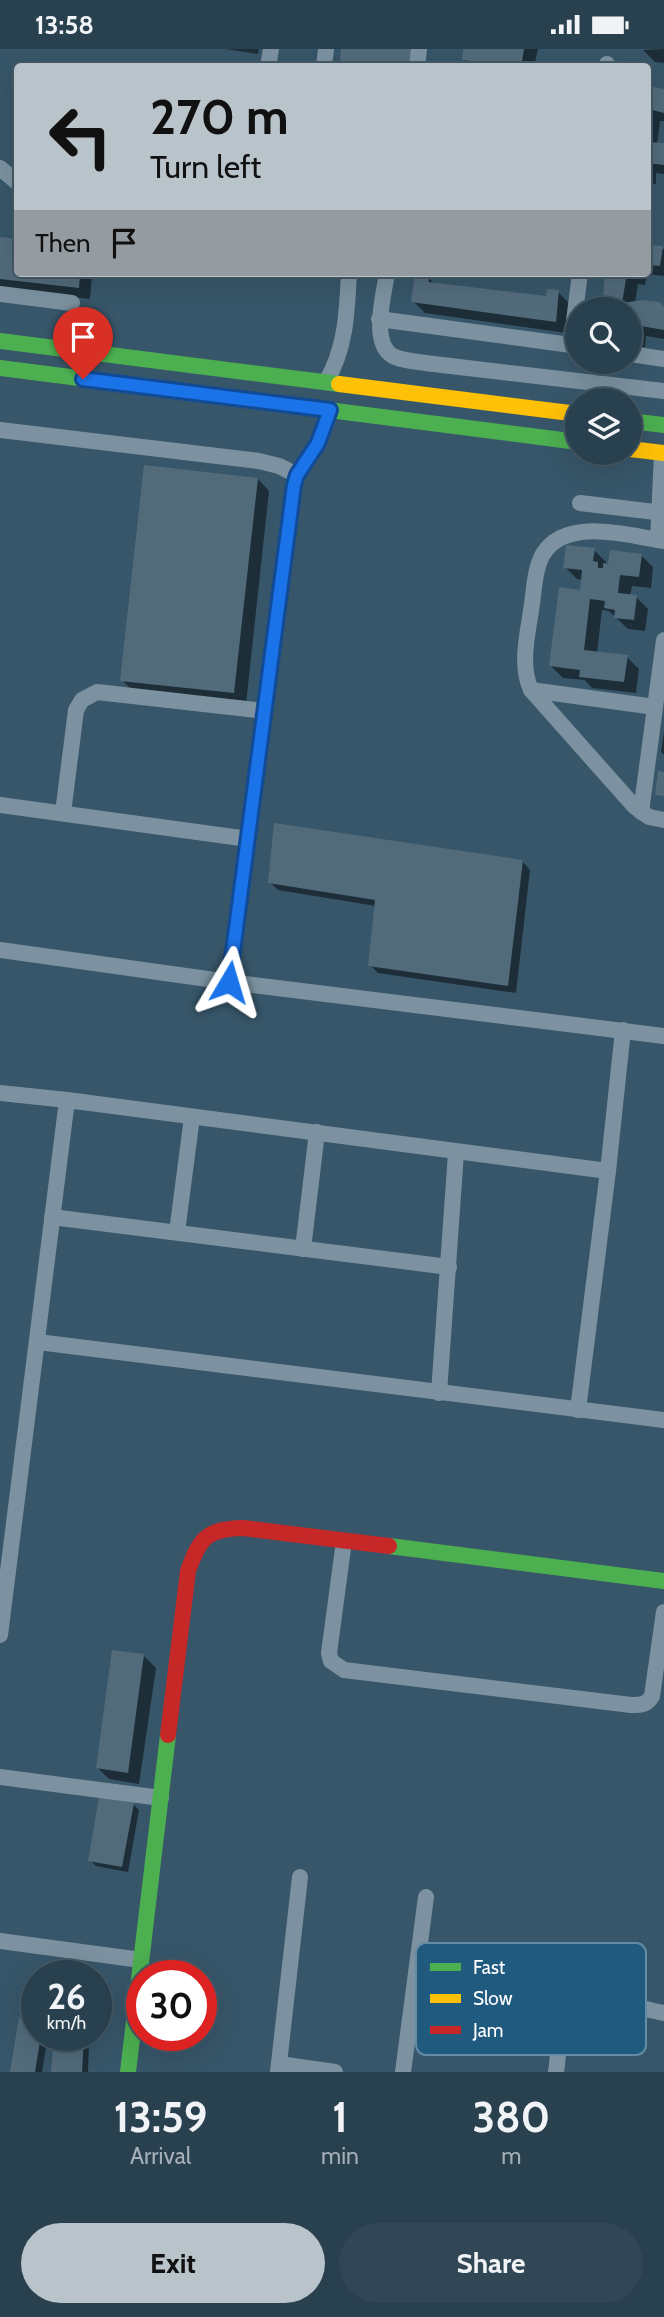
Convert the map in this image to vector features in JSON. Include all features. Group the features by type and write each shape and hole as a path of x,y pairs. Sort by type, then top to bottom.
{"street":[{"path":"0,168 14,180"},
{"path":"326,382 341,353 349,277"},
{"path":"386,277 379,319 385,348 393,356 664,391"},
{"path":"578,297 580,277"},
{"path":"0,294 72,303"},
{"path":"379,319 565,345"},
{"path":"0,341 565,412"},
{"path":"642,356 664,359"},
{"path":"0,368 565,440"},
{"path":"229,982 297,475 318,443 330,410"},
{"path":"642,422 664,425"},
{"path":"0,430 259,461 279,466 297,475"},
{"path":"642,450 663,453 661,540 610,531 588,531 568,535 551,544 542,555 537,572 527,641 526,674 531,691 641,812 664,820"},
{"path":"580,503 661,512"},
{"path":"641,812 664,640"},
{"path":"531,691 655,707"},
{"path":"63,813 76,710 89,695 97,692 134,695 265,711"},
{"path":"0,806 248,839"},
{"path":"0,950 229,982 664,1036"},
{"path":"578,1410 623,1030"},
{"path":"0,1093 608,1171"},
{"path":"0,1635 67,1100"},
{"path":"177,1232 192,1117"},
{"path":"303,1249 317,1132"},
{"path":"439,1393 456,1153"},
{"path":"52,1217 449,1267"},
{"path":"38,1342 664,1420"},
{"path":"141,1960 188,1571 203,1537 218,1528 243,1528 664,1581"},
{"path":"344,1541 329,1653 331,1661 344,1670 644,1705 652,1696 664,1612"},
{"path":"0,1777 161,1798"},
{"path":"300,1877 278,2068 335,2072"},
{"path":"420,1943 426,1897"},
{"path":"0,1941 134,1960"},
{"path":"403,2072 416,1973"},
{"path":"646,2010 664,2013"},
{"path":"128,2072 130,2051"}],"building":[{"path":"341,49 411,49 412,63 340,62"},
{"path":"463,49 524,49 522,63 462,60"},
{"path":"651,87 664,89 664,113 651,110"},
{"path":"651,142 664,143 664,165 651,163"},
{"path":"0,237 14,239 14,277 80,277 79,288 0,279"},
{"path":"651,245 663,246 660,266 651,265"},
{"path":"414,277 428,277 429,282 546,296 547,289 559,290 556,322 411,302"},
{"path":"605,277 626,277 623,297 603,297"},
{"path":"642,300 659,302 664,307 664,330 642,326"},
{"path":"144,465 258,478 234,693 120,681"},
{"path":"566,545 595,548 593,561 598,562 598,568 603,568 603,563 608,564 610,550 642,554 639,577 620,575 618,593 637,595 634,620 614,618 615,610 604,608 605,601 590,599 584,650 628,655 624,682 579,677 580,670 549,666 559,587 580,590 582,570 563,568"},
{"path":"658,771 664,772 664,796 655,795"},
{"path":"274,823 523,860 508,986 368,966 375,900 268,883"},
{"path":"112,1650 144,1654 128,1773 96,1768"},
{"path":"99,1797 134,1803 122,1867 88,1861"},
{"path":"21,2017 21,2051 38,2051 35,2072 10,2072"},
{"path":"53,2051 83,2051 82,2072 51,2072"}],"traffic: fast":[{"path":"0,341 339,384"},
{"path":"0,368 565,440"},
{"path":"642,422 664,425"},
{"path":"389,1546 664,1581"},
{"path":"128,2072 168,1735"}],"traffic: slow":[{"path":"339,384 565,412"},
{"path":"642,450 664,453"}],"traffic: jam":[{"path":"168,1735 188,1571 196,1551 206,1537 220,1531 243,1528 389,1546"}],"route":[{"path":"83,379 330,410 318,443 303,464 294,485 229,982"}]}
